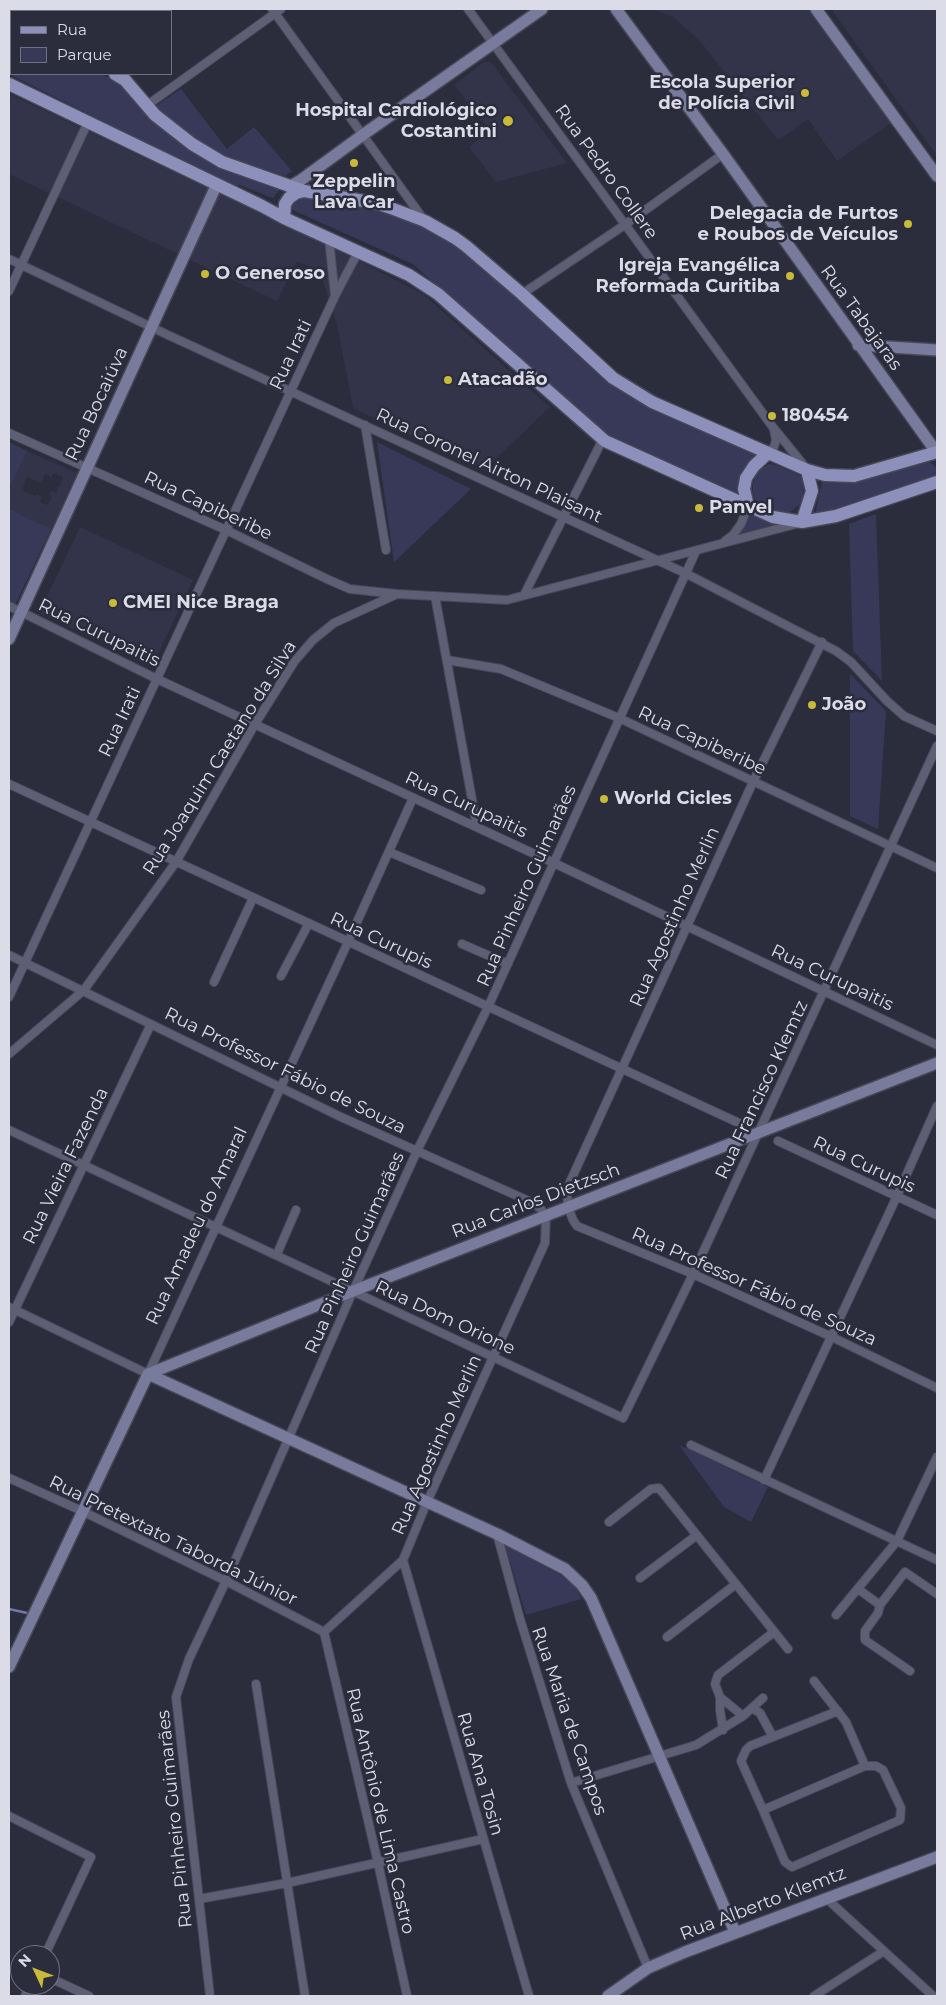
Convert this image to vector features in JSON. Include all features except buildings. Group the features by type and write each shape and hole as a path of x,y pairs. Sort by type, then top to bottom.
{"main road":[{"path":"120,76 146,106 192,144 222,162 290,187 376,202 425,221 466,246 522,294 613,378 636,393 768,454 807,470 825,475 854,476 937,453"},
{"path":"9,84 284,218 409,275 438,294 603,440 773,517 802,522 836,516 937,482"},
{"path":"262,206 277,200 290,187"},
{"path":"284,218 284,211 289,198 304,190"},
{"path":"748,506 744,489 746,478 754,466 768,454"},
{"path":"802,522 812,491 807,470"}],"street":[{"name":"Rua Pedro Collere","path":"468,9 772,426 807,470"},
{"path":"290,187 542,9"},
{"name":"Rua Tabajaras","path":"616,9 723,154 937,453"},
{"path":"816,9 937,176"},
{"path":"146,106 276,10 425,221"},
{"path":"9,291 88,122"},
{"path":"522,294 626,224 723,154"},
{"name":"Rua Bocaiúva","path":"9,639 216,184"},
{"path":"329,238 335,296"},
{"name":"Rua Irati","path":"9,997 335,296 358,252"},
{"name":"Rua Coronel Airton Plaisant","path":"9,260 685,573 822,642 851,662 904,716 937,731"},
{"path":"858,345 937,350"},
{"path":"365,425 386,550"},
{"path":"768,454 774,447 776,440 772,426"},
{"name":"Rua Capiberibe","path":"9,433 226,530 350,589 397,594"},
{"path":"524,595 603,440"},
{"name":"Rua Joaquim Caetano da Silva","path":"721,543 733,535 742,524 748,506"},
{"name":"Rua Joaquim Caetano da Silva","path":"9,1054 84,990 176,862 294,662 314,640 334,623 397,594 507,600 802,522"},
{"name":"Rua Pinheiro Guimarães","path":"210,1996 176,1697 189,1659 226,1581 353,1291 417,1151 508,964 696,551"},
{"path":"435,596 477,827"},
{"name":"Rua Curupaitis","path":"9,606 157,679 554,863 937,1045"},
{"name":"Rua Agostinho Merlin","path":"568,1207 570,1182 753,782 822,642"},
{"name":"Rua Capiberibe","path":"447,660 500,669 619,718 937,868"},
{"name":"Rua Francisco Klemtz","path":"623,1418 693,1274 937,746"},
{"name":"Rua Curupis","path":"9,784 741,1124"},
{"name":"Rua Amadeu do Amaral","path":"9,1667 148,1374 414,798"},
{"path":"389,852 481,890"},
{"path":"214,982 253,898"},
{"path":"281,976 309,923"},
{"path":"462,944 508,964"},
{"name":"Rua Professor Fábio de Souza","path":"9,955 280,1087 531,1202 540,1208 546,1216"},
{"name":"Rua Vieira Fazenda","path":"9,1322 12,1308 151,1024"},
{"name":"Rua Carlos Dietzsch","path":"148,1374 353,1291 937,1063"},
{"path":"764,1480 832,1337 937,1106"},
{"name":"Rua Dom Orione","path":"9,1130 215,1227 277,1254 623,1418"},
{"name":"Rua Curupis","path":"778,1141 937,1215"},
{"name":"Rua Professor Fábio de Souza","path":"568,1207 577,1226 693,1274 832,1337 937,1388"},
{"path":"277,1254 296,1210"},
{"name":"Rua Agostinho Merlin","path":"324,1632 403,1560 426,1502 544,1243 546,1216"},
{"path":"12,1308 148,1374 497,1534 565,1569 582,1585 591,1598 735,1932"},
{"path":"691,1446 937,1560"},
{"path":"836,1615 897,1541 937,1457"},
{"name":"Rua Pretextato Taborda Júnior","path":"9,1478 226,1581 324,1632"},
{"path":"609,1522 651,1489 659,1488 788,1648"},
{"name":"Rua Maria de Campos","path":"497,1534 520,1619 571,1783 648,1968"},
{"path":"640,1578 697,1535"},
{"name":"Rua Ana Tosin","path":"403,1560 529,1996"},
{"path":"910,1671 865,1640 865,1631 878,1613 880,1605 905,1572 937,1594"},
{"path":"667,1637 736,1584"},
{"path":"858,1589 880,1605"},
{"name":"Rua Antônio de Lima Castro","path":"324,1632 407,1996"},
{"path":"723,1730 720,1697 716,1684 718,1675 774,1632"},
{"path":"814,1681 852,1731 865,1766"},
{"path":"256,1684 305,1996"},
{"path":"720,1697 743,1716"},
{"path":"571,1783 696,1745 743,1716 763,1698"},
{"path":"752,1708 760,1713 773,1737"},
{"path":"763,1810 865,1766 876,1766 883,1770 901,1808 900,1820 792,1867 785,1862 741,1761 750,1746 838,1711"},
{"path":"9,1816 91,1857 50,1945"},
{"path":"199,1899 287,1883 483,1839"},
{"name":"Rua Alberto Klemtz","path":"608,1996 648,1968 735,1932 937,1857"},
{"path":"826,1899 933,1996"},
{"path":"814,1996 884,1951"},
{"path":"60,1983 89,1996"}],"shaded area":[{"name":"Escola Superior de Polícia Civil","path":"651,9 808,9 891,123 837,161 808,119 778,140 699,40 672,16"},
{"path":"831,9 937,9 937,156"},
{"name":"Hospital Cardiológico Costantini","path":"484,62 489,62 493,65 567,163 496,182 469,147 490,131 454,85"},
{"path":"9,94 320,241 423,294 550,407 484,470 353,408 337,324 320,272 297,261 277,301 9,174"},
{"path":"27,451 77,473 51,529 9,509 9,489","holes":["53,473 63,477 59,487 56,487 58,489 56,493 51,491 49,496 52,497 48,505 40,502 42,497 22,490 27,477 41,483 45,474 50,476 50,480"]},
{"name":"CMEI Nice Braga","path":"80,527 193,580 153,665 39,613"}],"green space":[{"path":"10,32 10,74 9,74"},
{"path":"11,75 103,75 123,84 205,158 250,179 280,189 273,198 240,185 233,186"},
{"path":"181,89 227,149 254,127 292,171 285,176 238,162 206,146 154,107"},
{"path":"299,194 405,217 448,241 526,302 623,390 758,456 741,497 611,439 590,425 413,264 286,207"},
{"path":"9,442 27,451 9,489"},
{"path":"377,442 471,489 394,562"},
{"path":"929,462 935,466 937,471 936,478 922,480 921,483 832,512 815,514 822,482 845,483"},
{"path":"769,464 776,465 801,476 804,481 803,498 799,505 787,514 777,512 756,502 753,484 761,469"},
{"path":"9,509 51,529 15,605 9,602"},
{"path":"750,512 779,525 735,537 745,525"},
{"path":"876,514 882,681 853,651 849,524"},
{"path":"850,674 886,711 878,829 850,816"},
{"path":"679,1445 768,1487 751,1522 724,1507"},
{"path":"505,1545 562,1576 576,1587 581,1599 526,1615"}],"waterway":[{"path":"9,1609 27,1613"}],"place":[{"name":"Escola Superior de Polícia Civil","path":"805,93"},
{"name":"Hospital Cardiológico Costantini","path":"508,121"},
{"name":"Zeppelin Lava Car","path":"354,163"},
{"name":"Delegacia de Furtos e Roubos de Veículos","path":"908,224"},
{"name":"O Generoso","path":"205,274"},
{"name":"Igreja Evangélica Reformada Curitiba","path":"790,276"},
{"name":"Atacadão","path":"448,380"},
{"name":"180454","path":"772,416"},
{"name":"Panvel","path":"699,508"},
{"name":"CMEI Nice Braga","path":"113,603"},
{"name":"João","path":"812,705"},
{"name":"World Cicles","path":"604,799"}]}
